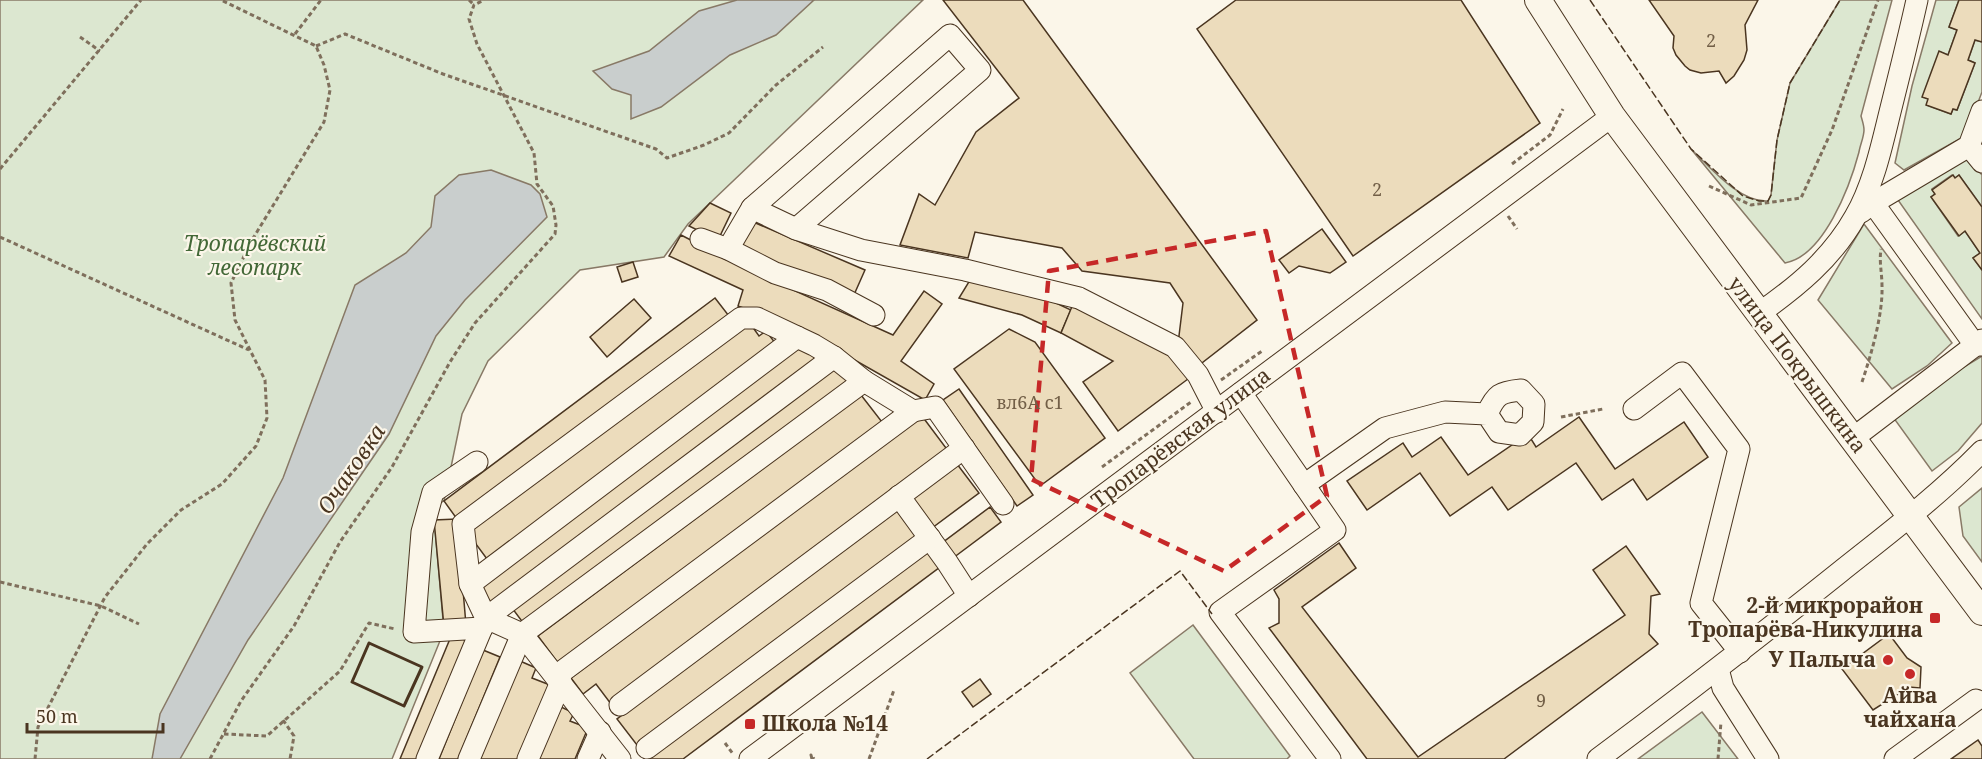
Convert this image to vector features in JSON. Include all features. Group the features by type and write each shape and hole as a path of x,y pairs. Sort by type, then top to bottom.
{"main road":[{"name":"улица Покрышкина","path":"1542,3 1612,116 1982,612"}],"street":[{"path":"1758,314 1806,279 1832,251 1856,217 1869,186 1883,140 1917,0"},
{"path":"728,249 752,208 950,35 980,70 796,229"},
{"path":"1856,217 1878,211 1976,154 1982,111"},
{"name":"Тропарёвская улица","path":"750,759 1612,116"},
{"path":"752,208 796,229 861,250 965,270 1079,298 1175,347 1198,375 1217,412"},
{"path":"1852,439 1979,343 1878,211"},
{"path":"701,239 728,249 775,273 827,290 873,315"},
{"path":"484,623 470,584 463,524 741,318 757,318 834,357 864,381 913,411"},
{"path":"470,584 797,337"},
{"path":"427,759 484,623 834,357"},
{"path":"1634,409 1682,373 1739,449 1701,603 1740,652"},
{"path":"468,759 522,634 864,381"},
{"path":"1241,393 1335,530 1220,612 1330,759"},
{"path":"528,759 558,679 913,411 935,407 1004,504"},
{"path":"1304,485 1385,428 1445,412 1487,414"},
{"path":"620,705 964,448"},
{"path":"1598,759 1740,652 1910,516 1982,451"},
{"path":"477,462 434,492 422,532 414,632 484,623 522,634 620,759"},
{"path":"899,496 969,596"},
{"path":"647,748 930,538"},
{"path":"1718,669 1723,688 1768,759"},
{"path":"1895,759 1980,703"},
{"path":"588,759 600,732"}],"path":[{"path":"0,169 141,0"},
{"path":"35,759 38,727 105,597 147,544 181,510 222,484 256,446 267,418 265,380 235,320 231,283 252,240 324,122 330,90 324,65 316,46 221,0"},
{"path":"295,34 321,0"},
{"path":"469,0 474,5"},
{"path":"210,759 241,701 294,626 340,542 392,467 450,362 475,323 555,234 553,206 537,184 534,153 477,44 469,19 474,5 484,0"},
{"path":"1709,186 1751,205 1801,198 1832,130 1878,0"},
{"path":"316,46 345,34 443,74 656,149 667,158 729,133 776,85 823,47"},
{"path":"80,38 100,51"},
{"path":"1862,382 1874,344 1882,288 1878,211"},
{"path":"0,237 249,350"},
{"path":"1102,467 1264,349"},
{"path":"1561,417 1603,409"},
{"path":"0,582 101,606 139,624"},
{"path":"224,734 267,736 340,671 369,624 414,632"},
{"path":"868,759 894,690"},
{"path":"283,720 294,736 290,759"}],"highlighted area":[{"path":"1266,231 1327,496 1224,571 1031,479 1049,271"}],"green space":[{"name":"Тропарёвский лесопарк","path":"0,0 923,0 688,224 664,257 580,270 488,361 462,414 444,501 433,506 444,631 392,759 0,759"},
{"path":"1840,0 1892,0 1861,116 1863,135 1849,183 1823,234 1799,258 1785,263 1691,149 1726,183 1747,196 1768,201 1771,195 1777,140 1790,83"},
{"path":"1936,0 1959,0 1949,27 1957,30 1948,55 1940,52 1927,105 1951,114 1953,109 1957,110 1975,63 1968,60 1975,40 1982,42 1982,92 1965,136 1904,170 1895,163 1912,86"},
{"path":"1968,158 1982,175 1982,207 1959,175 1955,178 1952,175 1932,189 1935,194 1931,197 1958,236 1965,231 1980,253 1973,258 1982,270 1982,319 1898,200"},
{"path":"1864,224 1952,343 1927,366 1892,389 1818,300"},
{"path":"1982,356 1982,423 1958,451 1932,471 1893,417 1954,373"},
{"path":"1982,488 1982,562 1963,536 1959,507"},
{"path":"1193,625 1290,756 1287,759 1194,759 1130,673"},
{"path":"1702,712 1738,759 1638,759"}],"water":[{"path":"737,0 814,0 776,35 730,55 661,107 631,119 631,95 612,89 593,71 649,51 699,11"},
{"name":"Очаковка","path":"491,170 531,185 540,194 547,217 465,300 436,336 389,434 248,640 180,759 152,759 160,714 283,478 355,285 406,253 431,227 435,196 459,175"}],"building":[{"path":"943,0 1023,0 1257,320 1198,366 1178,344 1183,303 1170,283 1082,271 1062,248 975,232 968,258 900,245 919,194 935,205 976,132 1019,98"},
{"path":"1236,0 1461,0 1540,123 1353,256 1197,29"},
{"path":"1649,0 1758,0 1745,25 1747,50 1734,76 1726,83 1719,71 1701,73 1685,66 1673,48 1674,36"},
{"path":"1959,0 1982,0 1982,42 1975,40 1968,60 1975,63 1957,110 1953,109 1951,114 1926,105 1928,99 1922,97 1939,51 1948,55 1957,30 1949,27"},
{"path":"1953,175 1955,178 1959,175 1982,207 1982,270 1973,258 1980,253 1965,231 1959,236 1931,197 1935,194 1932,190"},
{"path":"710,203 731,213 718,240 689,226"},
{"path":"751,221 865,270 853,297 739,248"},
{"path":"1322,229 1346,262 1330,273 1299,266 1289,273 1279,260"},
{"path":"681,235 753,272 893,335 924,291 942,304 901,361 934,384 925,400 800,329 738,306 743,290 669,256"},
{"path":"633,262 638,277 622,282 617,267"},
{"path":"970,280 1039,295 1071,310 1061,333 1022,315 959,298"},
{"path":"715,298 729,316 457,519 444,501"},
{"path":"634,299 651,318 607,357 590,337"},
{"path":"1073,304 1170,351 1192,376 1118,431 1083,382 1113,361 1061,333"},
{"path":"749,322 759,336 766,331 776,344 487,559 467,532"},
{"path":"1009,329 1035,342 1105,438 1040,486 954,369"},
{"path":"804,344 816,360 491,603 479,587"},
{"path":"837,365 849,381 524,624 512,608"},
{"path":"959,389 1033,495 1017,506 943,400"},
{"path":"861,395 882,422 558,663 538,636"},
{"path":"922,416 949,452 611,704 596,684 583,694 571,678"},
{"path":"1579,417 1615,469 1684,422 1708,457 1647,500 1633,479 1602,500 1576,463 1508,510 1492,487 1450,516 1420,473 1367,510 1347,481 1403,443 1412,457 1441,437 1468,475 1528,434 1536,447"},
{"path":"957,464 979,493 932,528 911,499"},
{"path":"990,507 1001,522 953,558 942,543"},
{"path":"898,509 918,535 637,745 617,719"},
{"path":"457,519 466,625 444,627 434,520"},
{"path":"1339,543 1356,568 1302,607 1418,757 1625,615 1593,570 1626,546 1660,594 1651,596 1649,634 1658,644 1504,759 1367,759 1269,628 1279,623 1279,599 1274,590"},
{"path":"927,550 940,567 683,759 647,759"},
{"path":"452,634 467,641 417,759 400,759"},
{"path":"1889,634 1907,658 1921,667 1920,688 1909,687 1873,710 1842,669"},
{"path":"483,650 500,657 458,759 439,759"},
{"path":"520,661 536,668 532,678 550,685 518,759 478,759"},
{"path":"980,679 991,694 973,707 962,692"},
{"path":"559,706 574,713 570,721 588,728 575,759 537,759"},
{"path":"1978,740 1982,746 1982,759 1951,759"}],"fence":[{"path":"1590,0 1691,149 1743,196 1759,201 1768,201 1771,195 1777,140 1790,83 1840,0"},
{"path":"927,759 1180,571 1212,614"}],"wall":[{"path":"369,643 422,667 404,706 352,682 369,643"}],"place":[{"name":"2-й микрорайон Тропарёва-Никулина","path":"1935,618"},
{"name":"У Палыча","path":"1888,660"},
{"name":"Айва чайхана","path":"1910,674"},
{"name":"Школа №14","path":"750,724"}]}
